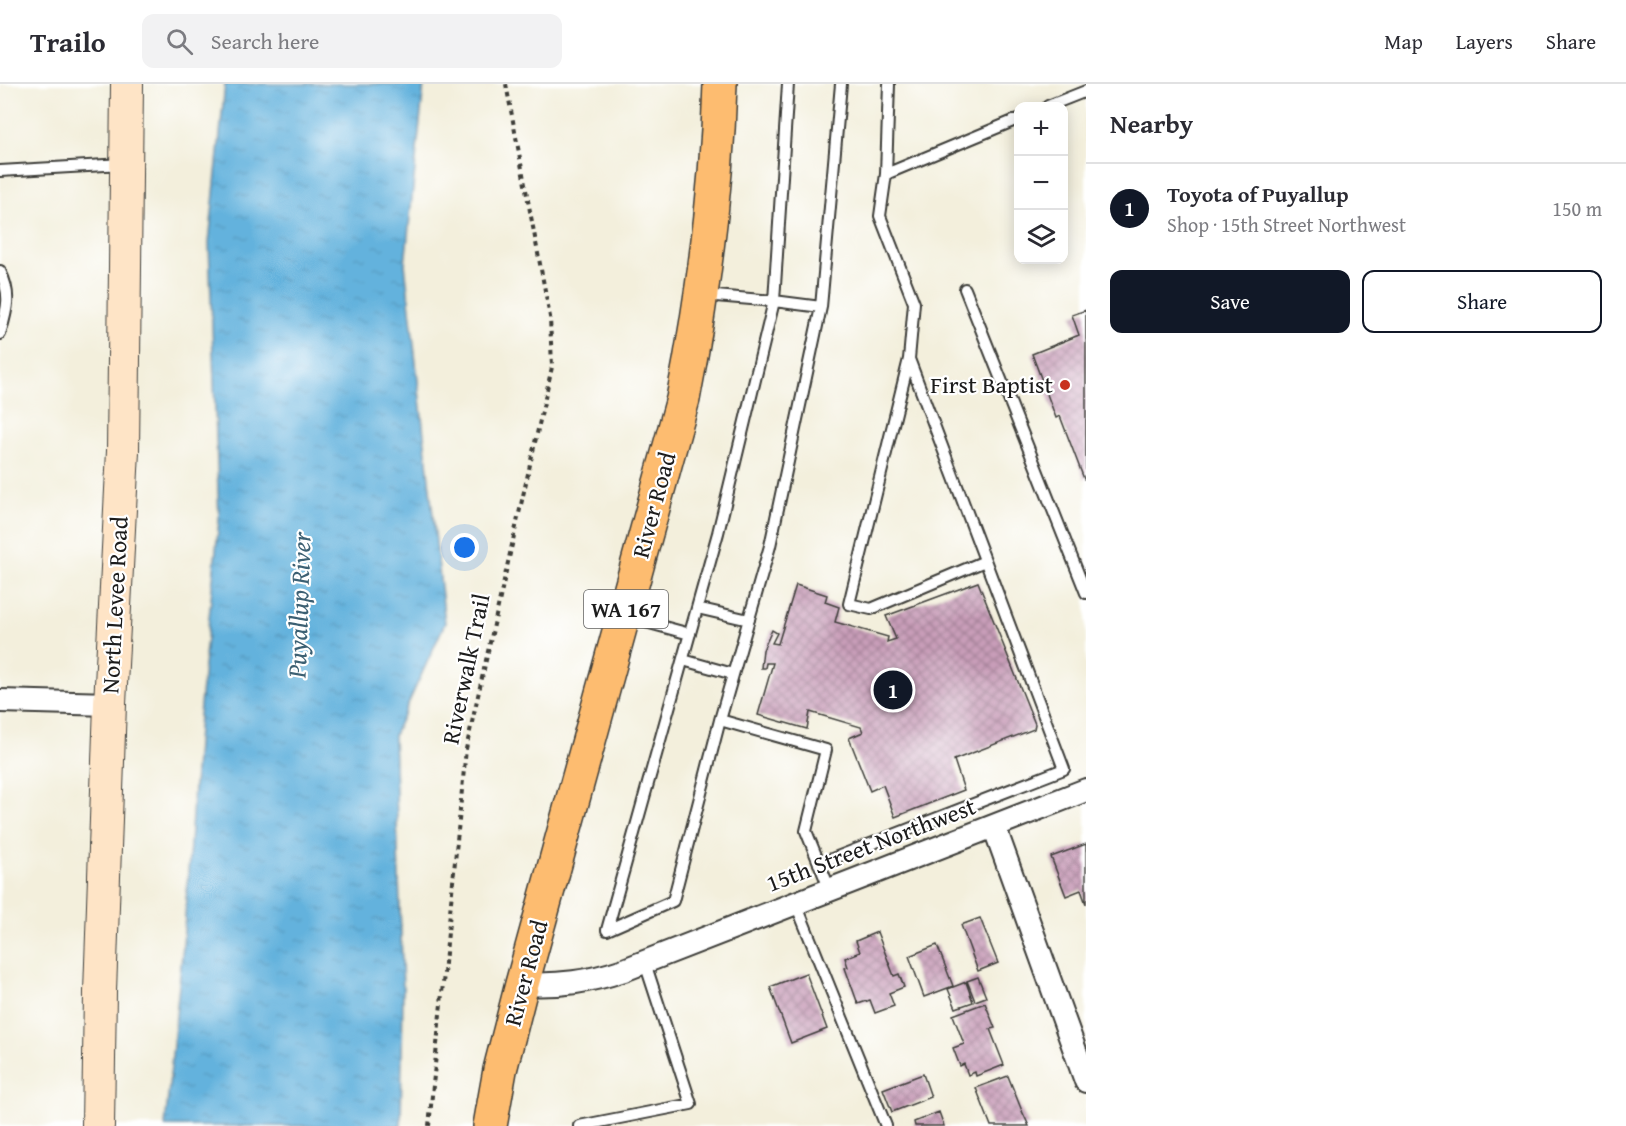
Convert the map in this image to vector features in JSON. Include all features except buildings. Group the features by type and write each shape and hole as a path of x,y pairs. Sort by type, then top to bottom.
{"main road":[{"name":"River Road","path":"490,1126 500,1070 522,984 683,399 700,295 716,169 720,84"}],"street":[{"name":"North Levee Road","path":"98,1126 100,992 110,705 123,451 127,84"},
{"path":"0,701 110,705"},
{"name":"15th Street Northwest","path":"522,984 568,984 592,980 645,963 1086,790"},
{"path":"994,826 1086,1081"}],"lane":[{"path":"788,84 774,301 718,532 607,930 672,901 720,720 770,546 821,307 841,84"},
{"path":"889,84 886,174 880,216 914,303 909,359 849,604 871,609 985,561"},
{"path":"1058,102 1086,91"},
{"path":"886,174 1014,121"},
{"path":"0,171 126,163"},
{"path":"0,271 6,284 8,307 0,334"},
{"path":"965,289 1086,593"},
{"path":"700,295 821,307"},
{"path":"819,864 1064,769 909,359"},
{"path":"697,608 749,620"},
{"path":"624,616 690,634"},
{"path":"683,660 733,674"},
{"path":"720,720 826,750 806,831 830,891"},
{"path":"796,904 885,1126"},
{"path":"579,1126 691,1104 645,963"}],"path":[{"name":"Riverwalk Trail","path":"429,1126 466,749 552,367 550,317 506,84"}],"water":[{"name":"Puyallup River","path":"225,84 424,84 405,264 445,623 394,735 403,990 401,1126 165,1126 183,945 199,715 219,520 209,243"}],"place":[{"name":"First Baptist","path":"1065,385"},
{"name":"Toyota of Puyallup","path":"893,690"}]}
